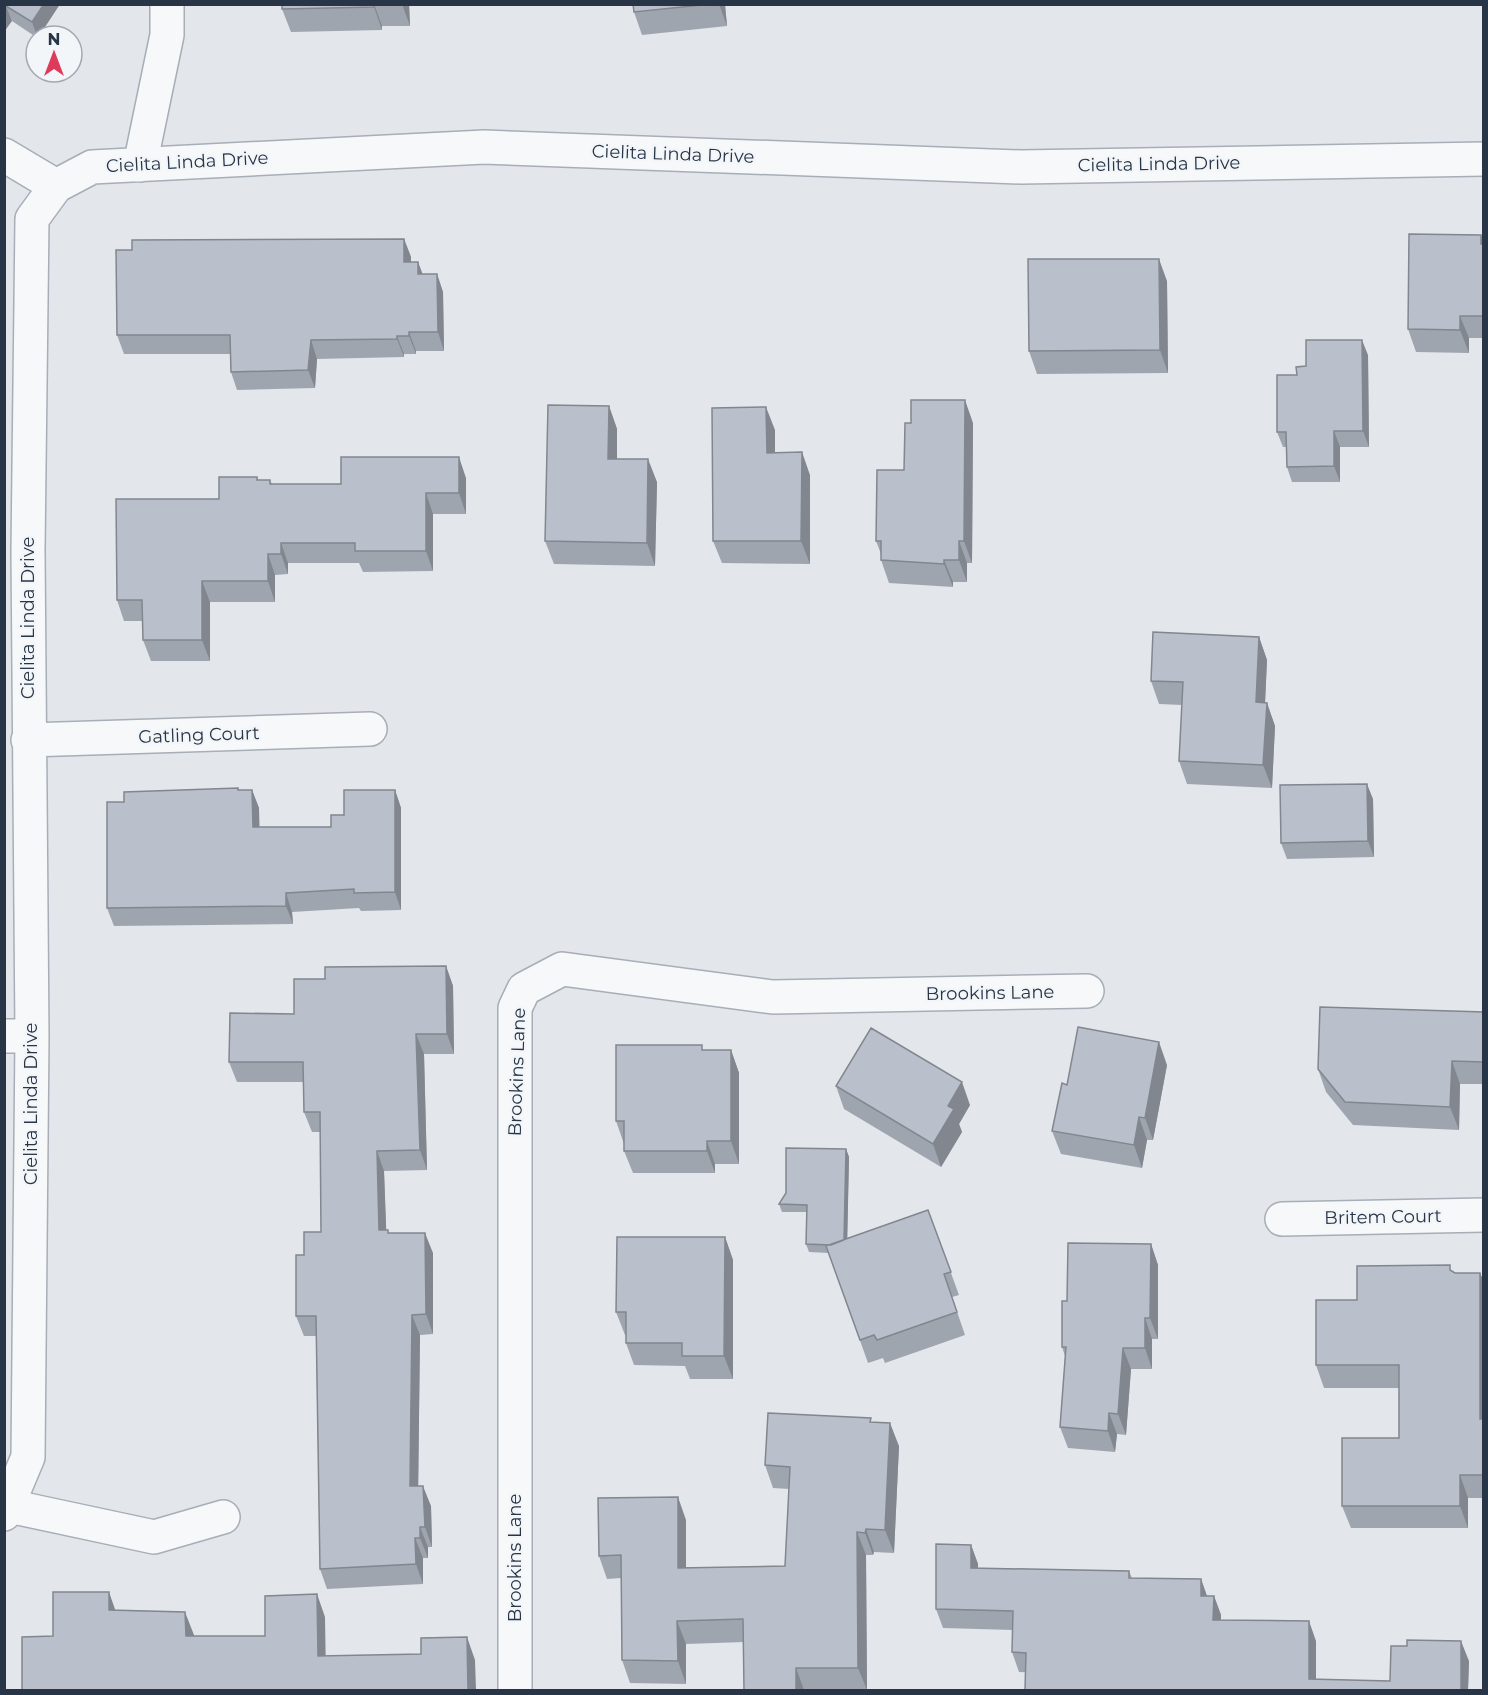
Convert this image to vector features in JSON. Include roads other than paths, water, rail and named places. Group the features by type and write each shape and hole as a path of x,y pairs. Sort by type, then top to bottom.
{"street":[{"path":"140,165 167,34 166,4"},
{"name":"Cielita Linda Drive","path":"7,1510 28,1457 18,1036 28,740 16,551 32,219 56,186 92,167 484,147 1022,167 1484,159"},
{"path":"4,155 56,186"},
{"name":"Gatling Court","path":"28,740 370,729"},
{"name":"Brookins Lane","path":"515,1690 515,1008 524,988 561,969 773,997 1087,992"},
{"name":"Britem Court","path":"1282,1219 1484,1215"},
{"path":"7,1510 154,1537 223,1517"}]}
